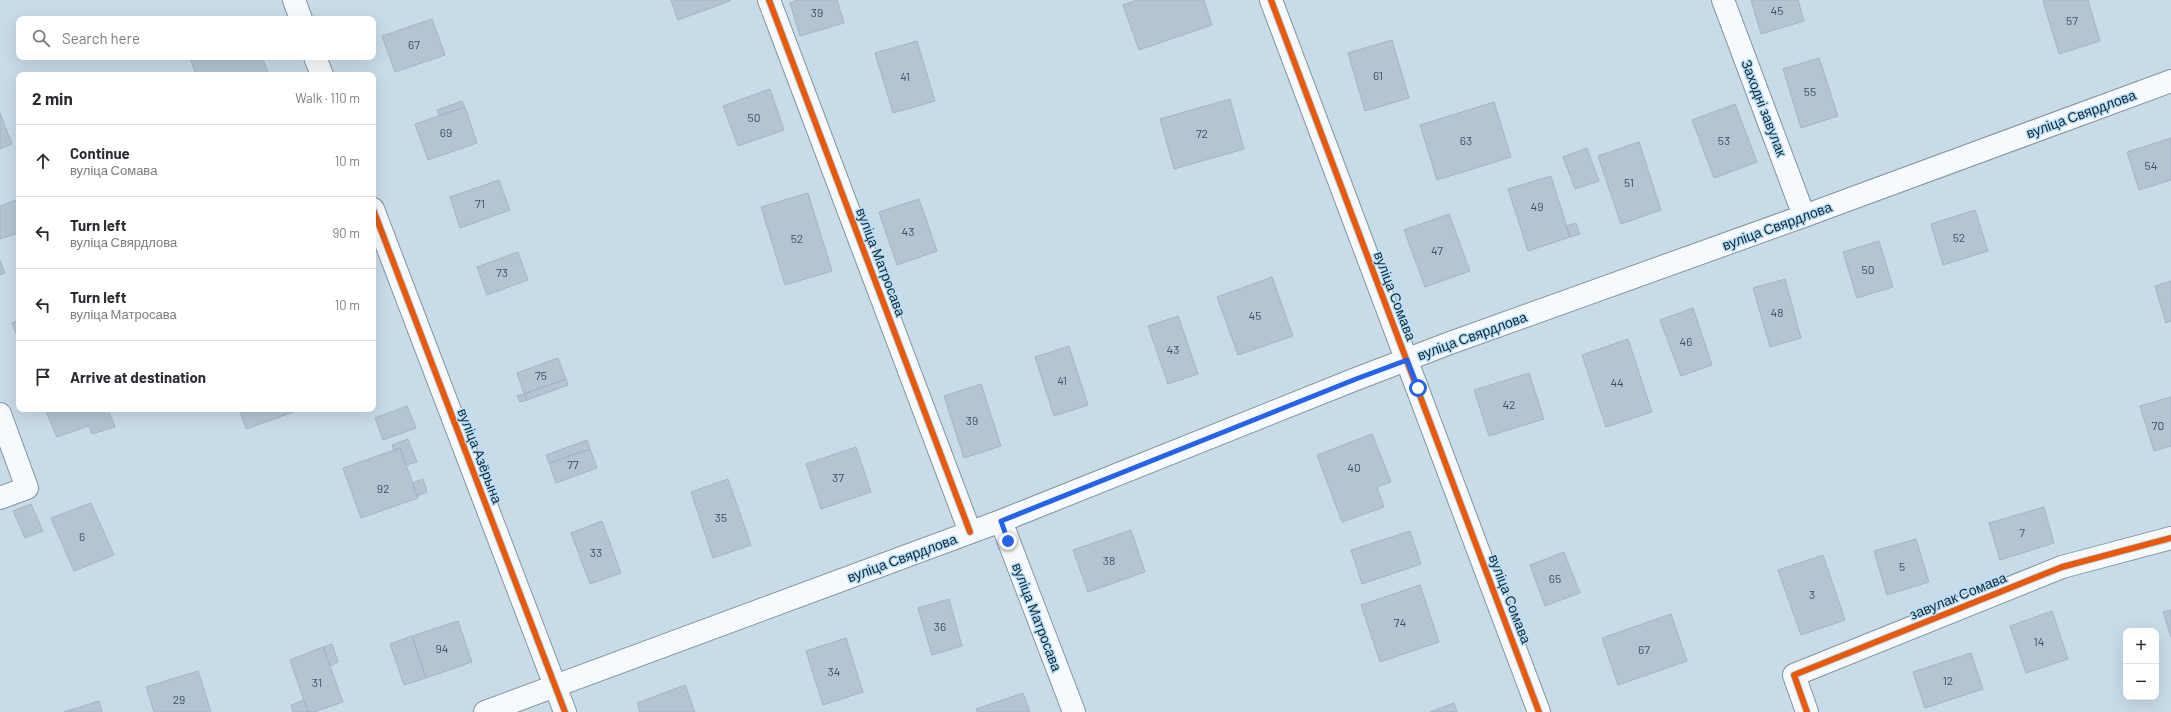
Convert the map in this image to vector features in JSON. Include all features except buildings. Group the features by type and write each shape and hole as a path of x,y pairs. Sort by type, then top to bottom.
{"street":[{"path":"294,0 300,16"},
{"name":"вуліца Матросава","path":"769,0 970,532"},
{"name":"вуліца Сомава","path":"1270,0 1539,712"},
{"name":"Заходні завулак","path":"1724,0 1804,216"},
{"path":"316,60 321,72"},
{"name":"вуліца Свярдлова","path":"485,712 1001,521 1450,343 1804,216 2171,81"},
{"name":"вуліца Азёрына","path":"376,217 565,712"},
{"path":"0,414 27,488 0,498"},
{"name":"вуліца Матросава","path":"1001,521 1074,712"},
{"name":"завулак Сомава","path":"1807,712 1794,675 2062,567 2171,538"}],"cycle path":[{"path":"769,0 970,532"},
{"path":"1271,0 1539,712"},
{"path":"376,217 565,712"},
{"path":"1807,712 1794,675 2062,567 2171,538"}],"route":[{"path":"1008,541 1001,521 1356,379 1407,360 1418,388"}]}
